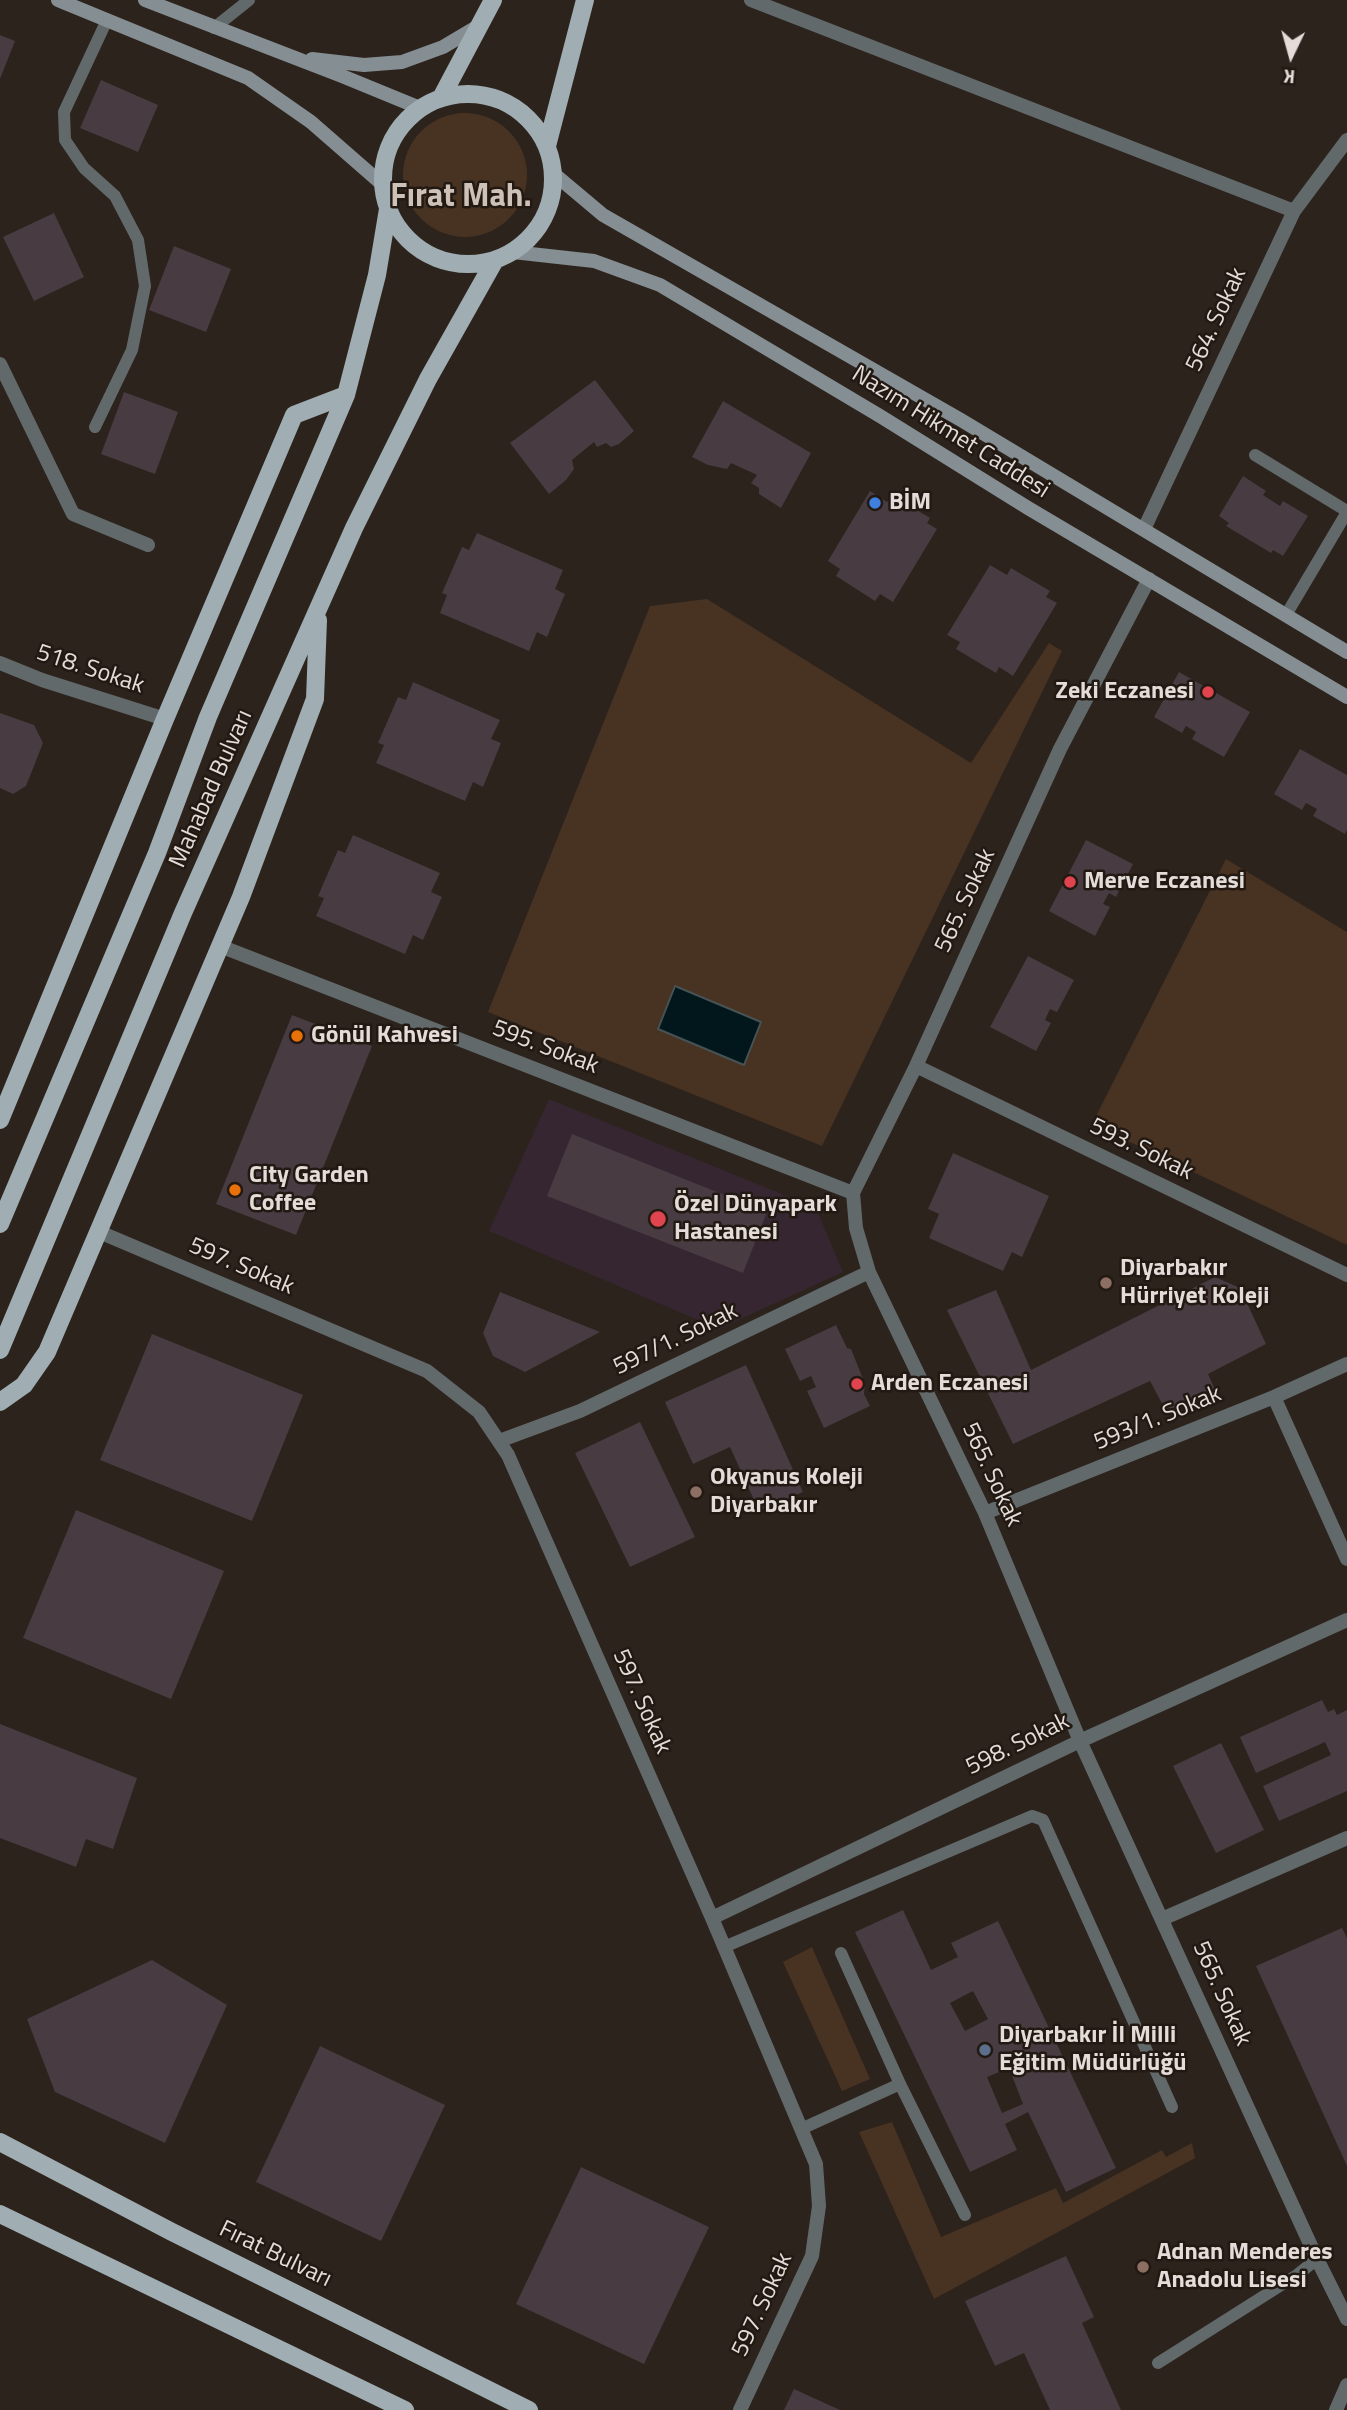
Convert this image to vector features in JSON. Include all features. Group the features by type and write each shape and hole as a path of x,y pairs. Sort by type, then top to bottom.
{"main road":[{"path":"58,0 248,78 311,122 382,184"},
{"path":"145,0 420,108"},
{"path":"441,98 493,0"},
{"path":"547,146 585,0"},
{"path":"291,56 364,65 402,62 443,47 480,25"},
{"path":"466,94 491,97 514,108 533,124 547,146 553,173 552,197 544,218 531,237 513,252 495,260 470,265 443,261 420,250 400,232 387,209 382,184 384,162 391,141 404,123 420,108 441,98 466,94"},
{"name":"Nazım Hikmet Caddesi","path":"553,173 603,215 961,420 1347,652"},
{"name":"Mahabad Bulvarı","path":"0,1224 157,853 208,717 346,395 377,275 387,209"},
{"name":"Nazım Hikmet Caddesi","path":"513,252 594,261 660,285 1347,697"},
{"name":"Mahabad Bulvarı","path":"0,1350 183,913 354,528 428,379 495,260"},
{"path":"0,1120 294,415 346,395"},
{"path":"0,1402 24,1385 47,1352 241,897 315,699 319,608"},
{"name":"Fırat Bulvarı","path":"0,2142 172,2232 529,2410"},
{"path":"0,2214 405,2410"}],"street":[{"path":"751,0 1294,211"},
{"name":"564. Sokak","path":"1143,529 1294,211 1347,140"},
{"path":"0,364 73,514 148,545"},
{"name":"565. Sokak","path":"1149,579 1060,749 916,1066 853,1193 856,1228 869,1272 985,1513 1080,1741 1347,2319"},
{"name":"518. Sokak","path":"0,663 42,680 166,719"},
{"name":"595. Sokak","path":"220,946 853,1193"},
{"name":"593. Sokak","path":"916,1066 1347,1275"},
{"name":"597. Sokak","path":"97,1231 427,1371 479,1412 508,1455 712,1918 816,2164 819,2206 812,2256 740,2410"},
{"name":"597/1. Sokak","path":"499,1441 580,1411 869,1272"},
{"name":"593/1. Sokak","path":"985,1513 1274,1397 1347,1364"},
{"path":"1274,1397 1347,1559"},
{"name":"598. Sokak","path":"712,1918 1080,1741 1347,1619"},
{"path":"1162,1919 1347,1838"},
{"path":"1336,2410 1347,2385"}],"lane":[{"path":"214,28 249,0"},
{"path":"95,427 132,350 145,286 138,240 115,196 84,169 65,140 64,112 107,20"},
{"path":"1255,455 1347,512 1286,615"},
{"path":"724,1947 1032,1816 1043,1820 1172,2107"},
{"path":"841,1953 900,2084 965,2215"},
{"path":"801,2129 900,2084"},
{"path":"1158,2363 1297,2275 1317,2259"}],"shaded area":[{"path":"465,113 489,117 509,131 523,151 527,175 523,199 509,219 489,233 465,237 441,233 421,219 407,199 403,175 407,151 421,131 441,117"},
{"path":"707,599 971,763 1049,643 1062,651 822,1146 488,1012 650,606"},
{"path":"1226,859 1347,932 1347,1245 1092,1124"},
{"path":"675,986 761,1022 744,1065 658,1029"},
{"name":"Özel Dünyapark Hastanesi","path":"549,1099 816,1208 843,1272 719,1329 489,1231"},
{"path":"812,1947 870,2079 842,2091 783,1962"},
{"path":"892,2122 941,2237 1056,2188 1063,2203 1162,2150 1166,2157 1192,2143 1195,2158 934,2299 859,2132"}],"building":[{"path":"0,35 15,41 0,79"},
{"path":"101,80 158,105 138,152 80,128"},
{"path":"54,213 84,277 34,301 3,237"},
{"path":"174,246 231,269 206,332 149,310"},
{"path":"595,380 634,431 619,444 611,447 606,443 597,447 594,442 572,460 574,469 566,480 549,494 510,443"},
{"path":"124,392 178,412 155,474 101,454"},
{"path":"723,401 811,453 781,508 759,494 759,488 751,483 757,475 731,463 727,469 708,465 692,457"},
{"path":"1243,476 1266,491 1263,495 1280,506 1283,501 1308,516 1283,556 1273,550 1271,553 1226,526 1229,523 1219,516"},
{"path":"870,491 887,502 892,495 930,518 927,523 937,529 893,602 880,594 875,601 836,576 840,569 828,561"},
{"path":"477,533 563,570 555,589 565,594 547,637 537,632 529,651 440,613 447,595 442,593 462,547 469,550"},
{"path":"990,565 1007,575 1011,568 1050,591 1046,597 1057,603 1013,676 999,667 996,673 956,649 960,642 947,635"},
{"path":"1179,672 1250,712 1224,757 1192,739 1196,732 1186,726 1182,733 1154,717"},
{"path":"413,682 500,720 491,739 501,743 483,787 473,782 465,801 376,763 384,745 378,743 398,697 406,700"},
{"path":"0,713 34,725 43,743 26,786 13,794 0,788"},
{"path":"1300,749 1347,775 1345,834 1313,816 1317,809 1306,803 1302,810 1274,794"},
{"path":"353,835 440,873 431,892 442,897 423,940 413,935 405,954 316,916 324,898 318,896 338,850 345,853"},
{"path":"1086,840 1133,864 1116,897 1109,893 1103,904 1110,907 1095,936 1049,911"},
{"path":"1028,956 1074,980 1057,1012 1050,1009 1045,1020 1051,1023 1036,1051 990,1027"},
{"path":"292,1015 372,1046 296,1235 216,1204"},
{"path":"572,1134 767,1212 743,1273 547,1196"},
{"path":"953,1153 1049,1196 1022,1257 1012,1252 1003,1271 929,1238 939,1214 928,1209"},
{"path":"1215,1277 1240,1288 1266,1344 1208,1374 1216,1392 1166,1411 1150,1381 1013,1444 947,1310 996,1290 1031,1370"},
{"path":"500,1292 600,1332 525,1372 493,1356 483,1333"},
{"path":"836,1325 847,1348 851,1349 865,1384 864,1394 870,1406 824,1428 807,1391 816,1387 811,1376 800,1381 785,1349"},
{"path":"152,1334 303,1395 252,1521 100,1460"},
{"path":"746,1365 803,1492 759,1511 730,1447 693,1464 665,1402"},
{"path":"640,1422 695,1537 630,1567 575,1453"},
{"path":"76,1510 224,1571 171,1699 23,1638"},
{"path":"1322,1700 1328,1712 1334,1709 1337,1715 1347,1710 1347,1791 1279,1821 1263,1786 1331,1755 1325,1742 1256,1773 1240,1737"},
{"path":"0,1724 137,1778 113,1849 86,1839 76,1867 0,1838"},
{"path":"1221,1743 1264,1830 1216,1853 1173,1766"},
{"name":"Diyarbakır İl Milli Eğitim Müdürlüğü","path":"903,1910 931,1970 958,1957 951,1943 998,1921 1116,2168 1066,2192 1028,2112 1005,2124 1017,2150 970,2172 855,1932","holes":["973,1991 988,2019 965,2031 950,2003","1009,2068 1023,2104 1002,2113 987,2077"]},
{"path":"1342,1928 1347,1938 1347,2166 1256,1966"},
{"path":"152,1960 227,2005 165,2143 55,2092 27,2019"},
{"path":"320,2046 445,2105 381,2241 256,2182"},
{"path":"581,2167 709,2227 644,2364 516,2304"},
{"path":"1066,2256 1094,2317 1082,2323 1121,2410 1050,2410 1024,2353 995,2366 965,2301"},
{"path":"794,2389 840,2410 784,2410"}],"place":[{"name":"BİM","path":"875,503"},
{"name":"Zeki Eczanesi","path":"1208,692"},
{"name":"Merve Eczanesi","path":"1070,882"},
{"name":"Gönül Kahvesi","path":"297,1036"},
{"name":"City Garden Coffee","path":"235,1190"},
{"name":"Özel Dünyapark Hastanesi","path":"658,1219"},
{"name":"Diyarbakır Hürriyet Koleji","path":"1106,1283"},
{"name":"Arden Eczanesi","path":"857,1384"},
{"name":"Okyanus Koleji Diyarbakır","path":"696,1492"},
{"name":"Diyarbakır İl Milli Eğitim Müdürlüğü","path":"985,2050"},
{"name":"Adnan Menderes Anadolu Lisesi","path":"1143,2267"}],"district":[{"name":"Fırat Mah.","path":"461,198"}]}
